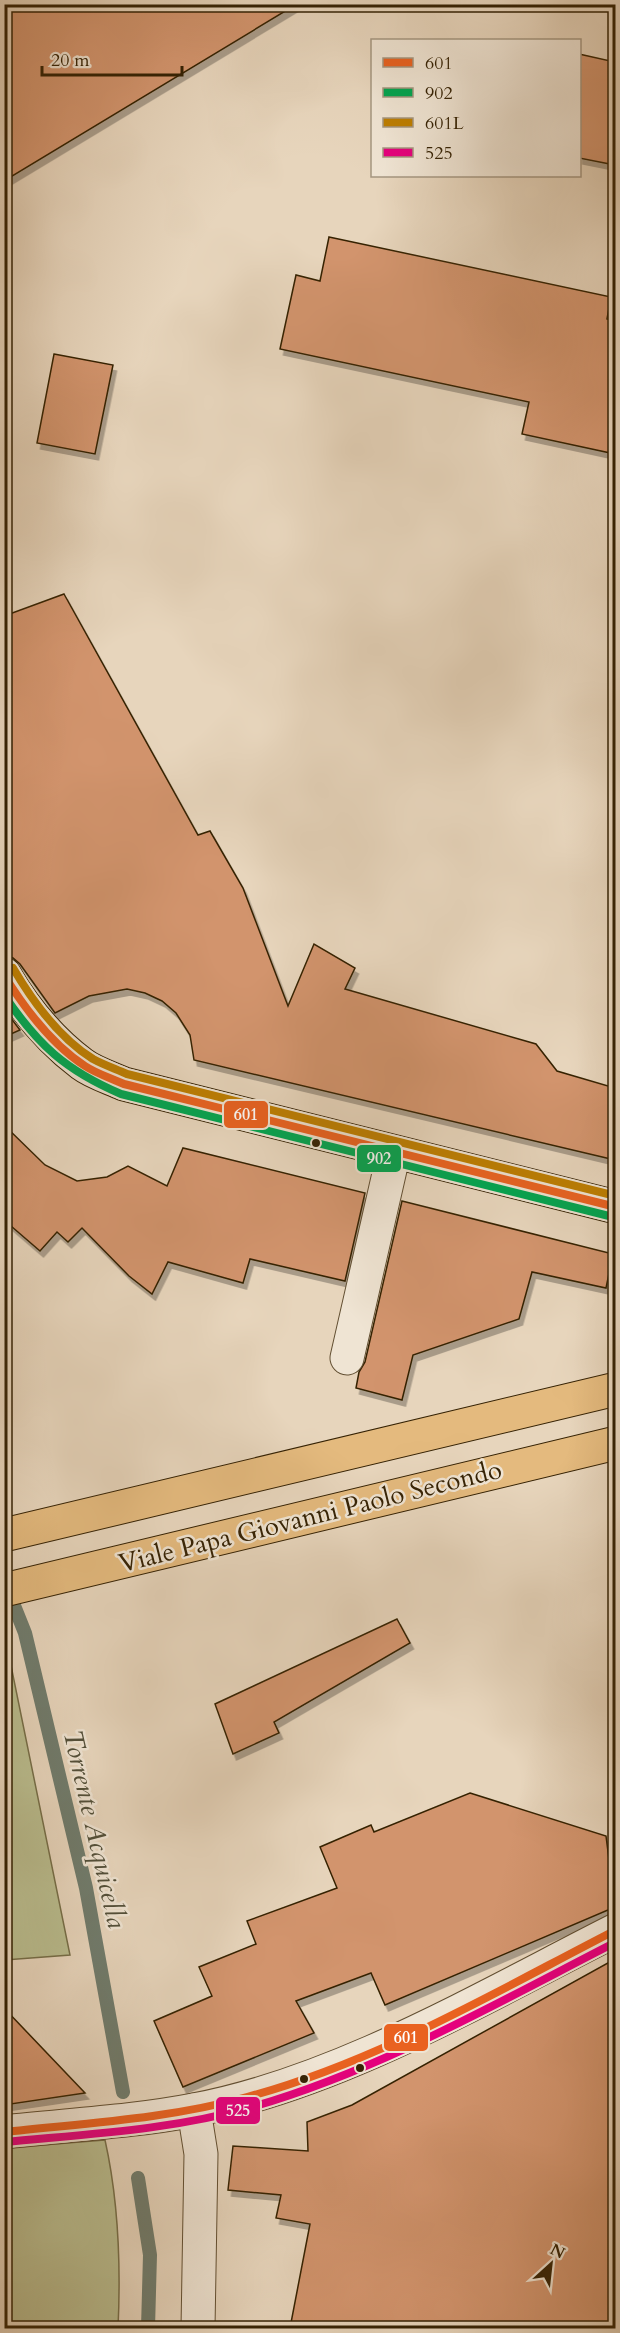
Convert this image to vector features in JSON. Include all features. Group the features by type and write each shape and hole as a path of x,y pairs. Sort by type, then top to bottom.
{"main road":[{"name":"Viale Papa Giovanni Paolo Secondo","path":"4,1535 615,1389"},
{"name":"Viale Papa Giovanni Paolo Secondo","path":"4,1590 615,1443"}],"street":[{"path":"4,974 18,998 50,1035 83,1065 124,1084 615,1207"},
{"path":"346,1358 394,1152"},
{"path":"4,2132 194,2110 268,2091 365,2056 615,1930"},
{"path":"194,2110 201,2154 198,2328"}],"green space":[{"path":"4,1638 6,1641 70,1955 5,1960"},
{"path":"105,2140 118,2234 118,2328 5,2328 5,2148"}],"building":[{"path":"4,4 297,4 4,181"},
{"path":"581,54 615,62 615,165 581,158"},
{"path":"329,237 611,297 607,319 615,321 615,454 522,434 529,402 280,349 296,275 320,281"},
{"path":"54,354 113,365 95,454 37,443"},
{"path":"64,594 198,835 210,831 243,888 288,1006 314,944 355,968 345,989 536,1044 557,1071 615,1088 615,1160 194,1060 190,1035 176,1013 162,1001 145,993 127,989 89,996 55,1013 20,964 4,955 4,616"},
{"path":"4,1009 20,1030 4,1037"},
{"path":"4,1125 45,1165 77,1181 107,1177 128,1166 167,1186 183,1148 365,1193 345,1281 250,1259 243,1283 168,1262 152,1294 129,1276 82,1228 68,1242 57,1232 40,1251 4,1220"},
{"path":"402,1201 613,1254 606,1288 532,1272 519,1319 413,1355 402,1400 356,1388 359,1372 365,1362"},
{"path":"397,1619 410,1643 274,1722 279,1733 233,1754 215,1704"},
{"path":"470,1793 606,1836 615,1907 385,2005 371,1973 296,2001 314,2033 183,2087 154,2021 212,1996 199,1967 256,1944 247,1921 337,1888 320,1847 371,1825 374,1832"},
{"path":"615,1959 615,2328 290,2328 310,2224 276,2218 281,2195 228,2190 233,2146 308,2151 307,2122 352,2105"},
{"path":"4,2008 85,2093 4,2105"}],"waterway":[{"name":"Torrente Acquicella","path":"7,1588 25,1633 86,1888 123,2092"},
{"name":"Torrente Acquicella","path":"138,2178 150,2255 148,2328"}],"transit line":[{"name":"601L","path":"13,968 38,1006 69,1041 93,1059 127,1074 616,1196"},
{"name":"601","path":"4,975 30,1013 61,1047 90,1069 124,1084 616,1207"},
{"name":"902","path":"4,995 16,1013 54,1054 84,1075 121,1094 613,1217"},
{"name":"601","path":"4,2132 187,2110 247,2097 295,2082 390,2045 616,1930"},
{"name":"525","path":"5,2142 130,2130 191,2121 222,2115 300,2092 437,2034 616,1942"}]}
